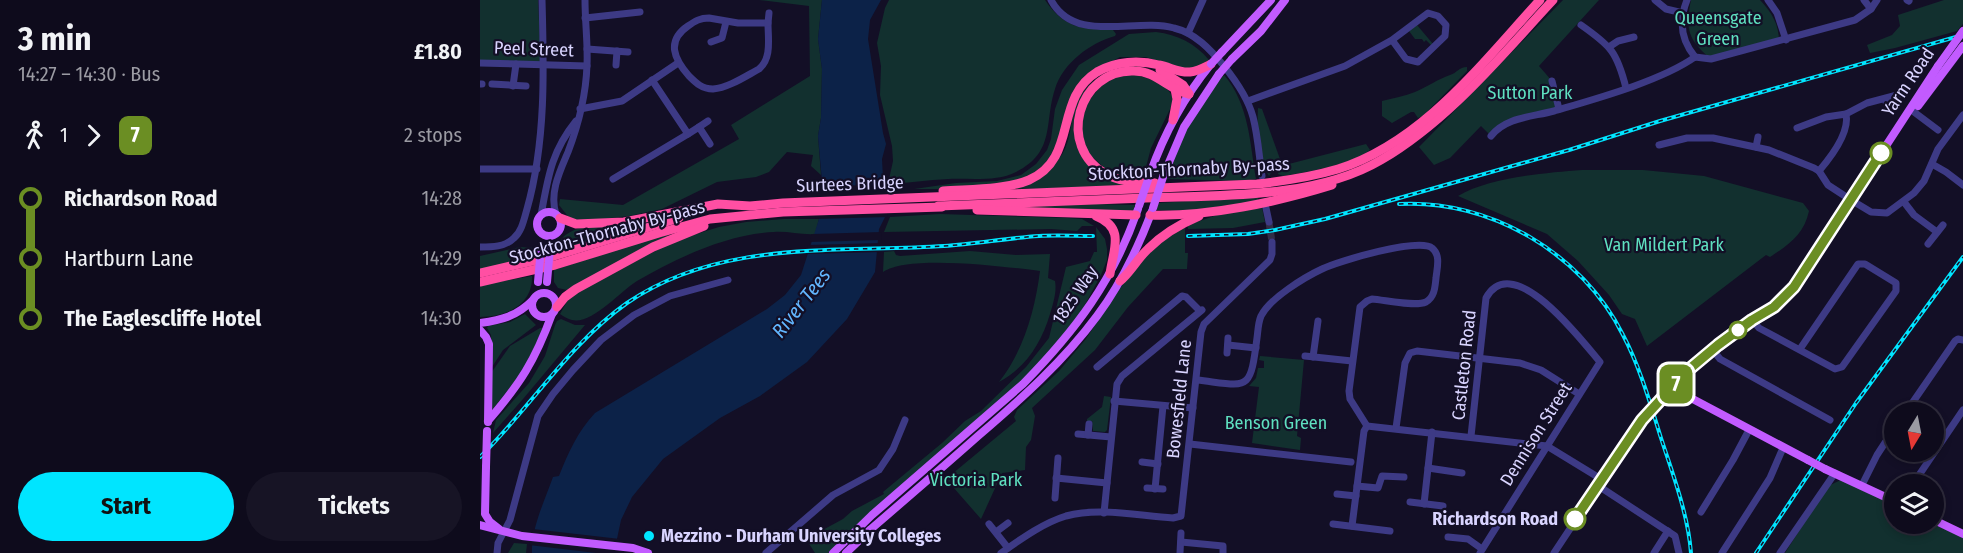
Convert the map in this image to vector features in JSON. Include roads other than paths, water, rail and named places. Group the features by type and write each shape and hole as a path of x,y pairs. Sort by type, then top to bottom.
{"highway":[{"name":"Stockton-Thornaby By-pass","path":"918,203 1257,184 1298,179 1340,168 1378,151 1432,113 1540,0"},
{"name":"Stockton-Thornaby By-pass","path":"938,206 1231,195 1299,188 1343,177 1379,161 1420,135 1484,74 1553,0"},
{"path":"918,203 933,192 1012,184 1038,175 1050,165 1059,151 1070,106 1080,87 1108,66 1134,62 1191,72 1211,64"},
{"path":"1147,64 1176,80 1189,94"},
{"path":"1189,94 1175,89 1154,75 1139,71 1116,73 1103,79 1086,95 1080,109 1077,124 1081,146 1093,165 1112,177 1127,181 1209,186"},
{"path":"1173,120 1177,99 1175,89"},
{"path":"1152,211 1183,215 1294,196 1340,183 1366,172 1379,161"},
{"path":"918,203 958,210 1094,215 1138,210"},
{"name":"Surtees Bridge","path":"782,209 918,203"},
{"path":"558,216 576,224 624,222 718,204 782,209"},
{"name":"Stockton-Thornaby By-pass","path":"480,273 555,256 679,218 726,208 750,206"},
{"name":"Stockton-Thornaby By-pass","path":"480,282 555,265 699,222 782,209"},
{"path":"555,310 565,297 576,289 681,234 722,222 772,216 782,209"},
{"path":"1120,281 1160,239 1186,221 1215,210"},
{"path":"1094,215 1103,218 1114,232 1117,242 1110,274"}],"main road":[{"name":"1825 Way","path":"833,553 872,515 1023,384 1084,316 1110,274 1173,120 1211,64 1271,0"},
{"name":"1825 Way","path":"846,553 1033,389 1085,331 1120,281 1140,241 1164,174 1184,127 1199,102 1219,74 1261,31 1285,0"},
{"name":"Yarm Road","path":"1912,110 1938,66 1963,31"},
{"name":"Yarm Road","path":"1672,388 1687,371 1712,350 1752,320 1774,307 1794,287 1882,151 1963,46"},
{"path":"1189,94 1199,102"},
{"path":"1138,210 1152,211"},
{"path":"545,248 560,229 558,216 547,212 541,215 537,225 545,248 543,282 534,298 532,308 537,315 545,317 555,310"},
{"path":"540,231 547,235 555,234"},
{"path":"488,421 522,380 542,342 555,310 555,299 543,282"},
{"path":"480,323 513,316 543,292 550,294"},
{"path":"480,330 489,345 487,448 482,504 486,517 505,532"},
{"path":"1672,388 1749,430 1884,496"},
{"path":"480,525 522,536 623,547 648,553"},
{"path":"1944,525 1963,534"}],"street":[{"path":"480,247 493,248 515,237 522,225 537,170 544,65 542,0"},
{"path":"558,216 553,200 574,135 587,66 585,0"},
{"path":"1051,0 1059,12 1082,25 1161,25 1188,33 1200,40 1220,60 1248,101 1253,117 1262,176"},
{"path":"1188,33 1203,0"},
{"path":"1655,0 1666,9 1683,13"},
{"path":"1687,0 1681,22 1687,47 1695,57"},
{"path":"1768,0 1777,13 1786,40"},
{"path":"1864,0 1871,9"},
{"path":"1491,136 1495,130 1508,122 1626,88 1682,66 1695,57 1711,59 1856,20 1871,9 1877,0"},
{"path":"585,18 640,12"},
{"path":"768,24 726,22 703,18 694,21 683,29 675,44 678,63 701,86 712,89 759,69 764,65 768,56 769,13"},
{"path":"1248,101 1345,66 1392,40 1428,13 1438,16 1446,25 1444,36 1418,62 1406,59 1392,40"},
{"path":"726,22 722,38 726,47"},
{"path":"1581,25 1614,52 1626,88"},
{"path":"1609,47 1618,41 1634,37"},
{"path":"711,42 722,38"},
{"path":"587,49 628,52"},
{"path":"616,65 617,51"},
{"name":"Peel Street","path":"480,63 587,66"},
{"path":"580,108 618,102 678,63"},
{"path":"513,86 516,64"},
{"path":"652,80 688,134"},
{"path":"1552,81 1559,109"},
{"path":"492,84 526,86"},
{"path":"1797,128 1826,117 1846,114 1867,103 1901,94"},
{"path":"1885,99 1888,108"},
{"path":"1912,110 1938,130"},
{"path":"1819,171 1832,155 1848,123 1846,114"},
{"path":"1659,145 1687,138 1713,138 1756,147 1801,162 1819,171 1828,185 1871,212 1881,214 1892,211 1904,202 1924,181 1938,149 1963,115"},
{"path":"541,215 551,165 562,140 577,119"},
{"path":"613,179 708,121"},
{"path":"1922,130 1928,122"},
{"path":"699,128 710,144"},
{"path":"1756,147 1758,137"},
{"path":"1672,142 1674,152"},
{"path":"1932,164 1963,185"},
{"path":"618,166 622,173"},
{"path":"480,169 537,170"},
{"path":"1904,202 1914,215 1936,232"},
{"path":"1266,208 1269,222"},
{"path":"1928,244 1943,225"},
{"name":"Bowesfield Lane","path":"1104,513 1173,518 1181,516 1201,332 1204,324 1270,260 1272,242"},
{"path":"1197,380 1233,384 1243,383 1250,377 1253,371 1259,323 1266,309 1311,274 1350,258 1418,244 1430,246 1434,249 1438,259 1434,294 1431,298 1418,304 1372,299 1363,304 1359,312 1349,391 1350,399 1367,426"},
{"path":"1752,320 1760,328 1835,369 1842,367 1896,291 1896,283 1865,264 1858,264 1800,349"},
{"path":"496,553 498,543 505,532 538,416 573,370 601,340 634,315 670,296 728,280"},
{"name":"Castleton Road","path":"1471,436 1486,298 1491,290 1499,285 1510,284 1528,290 1556,311 1600,362"},
{"path":"1001,553 1057,519 1075,514 1104,513 1117,384 1122,376 1201,310 1182,296 1097,367"},
{"path":"1318,321 1309,356 1352,361"},
{"path":"1307,331 1316,333"},
{"path":"1913,402 1955,341 1963,340"},
{"path":"1228,345 1256,348"},
{"path":"1712,350 1720,359 1830,420"},
{"path":"1396,428 1405,363 1410,353 1417,351 1520,363 1541,370 1579,394"},
{"name":"Dennison Street","path":"1481,551 1600,362"},
{"name":"Yarm Road","path":"1554,553 1642,420 1672,388"},
{"path":"1114,401 1193,408"},
{"path":"1155,489 1163,406"},
{"path":"1920,474 1963,410"},
{"path":"766,553 833,495 879,470 893,449 905,420"},
{"path":"1088,435 1089,424"},
{"path":"1367,426 1547,446 1675,536 1679,553"},
{"path":"1352,526 1364,431 1367,426"},
{"path":"1701,512 1749,430"},
{"path":"1424,504 1432,432"},
{"path":"1078,434 1111,437"},
{"path":"1190,444 1351,462"},
{"path":"1862,485 1884,444"},
{"path":"1722,553 1770,478 1783,447"},
{"path":"1054,498 1058,458"},
{"path":"1142,462 1158,464"},
{"path":"1428,468 1461,472"},
{"path":"1779,553 1835,473"},
{"path":"1357,486 1378,488 1382,477 1404,477"},
{"path":"1056,478 1107,483"},
{"path":"1337,494 1356,496"},
{"path":"1410,502 1443,506"},
{"path":"1495,513 1502,517"},
{"path":"996,532 1008,523"},
{"path":"989,524 1008,548"},
{"path":"1333,524 1390,531"},
{"path":"1654,553 1668,531"},
{"path":"1180,553 1181,533"},
{"path":"1448,537 1468,539 1481,551"},
{"path":"1181,542 1223,550"}],"water":[{"name":"River Tees","path":"822,0 881,0 870,20 868,39 886,144 882,159 885,217 879,229 875,272 847,319 807,362 760,396 720,418 663,459 632,497 621,520 614,553 532,553 536,524 553,477 559,476 583,427 595,413 767,309 785,295 801,275 819,219 822,181 818,136 821,118 822,69 818,39"}],"tunnel":[{"path":"1269,222 1272,242"}],"railway":[{"path":"1188,236 1248,234 1325,219 1963,35"},
{"path":"1399,204 1433,205 1467,211 1499,222 1530,237 1558,256 1584,279 1605,306 1623,335 1640,372 1679,495 1687,524 1691,553"},
{"path":"480,457 568,357 606,319 627,303 663,282 701,268 780,253 944,246 1039,236 1093,236"},
{"path":"1756,553 1856,403 1963,257"}],"place":[{"name":"Richardson Road","path":"1575,519"},
{"name":"Mezzino - Durham University Colleges","path":"649,536"}],"park label":[{"name":"Queensgate Green","path":"1718,28"},
{"name":"Sutton Park","path":"1530,93"},
{"name":"Van Mildert Park","path":"1664,245"},
{"name":"Benson Green","path":"1276,423"},
{"name":"Victoria Park","path":"976,480"}]}
